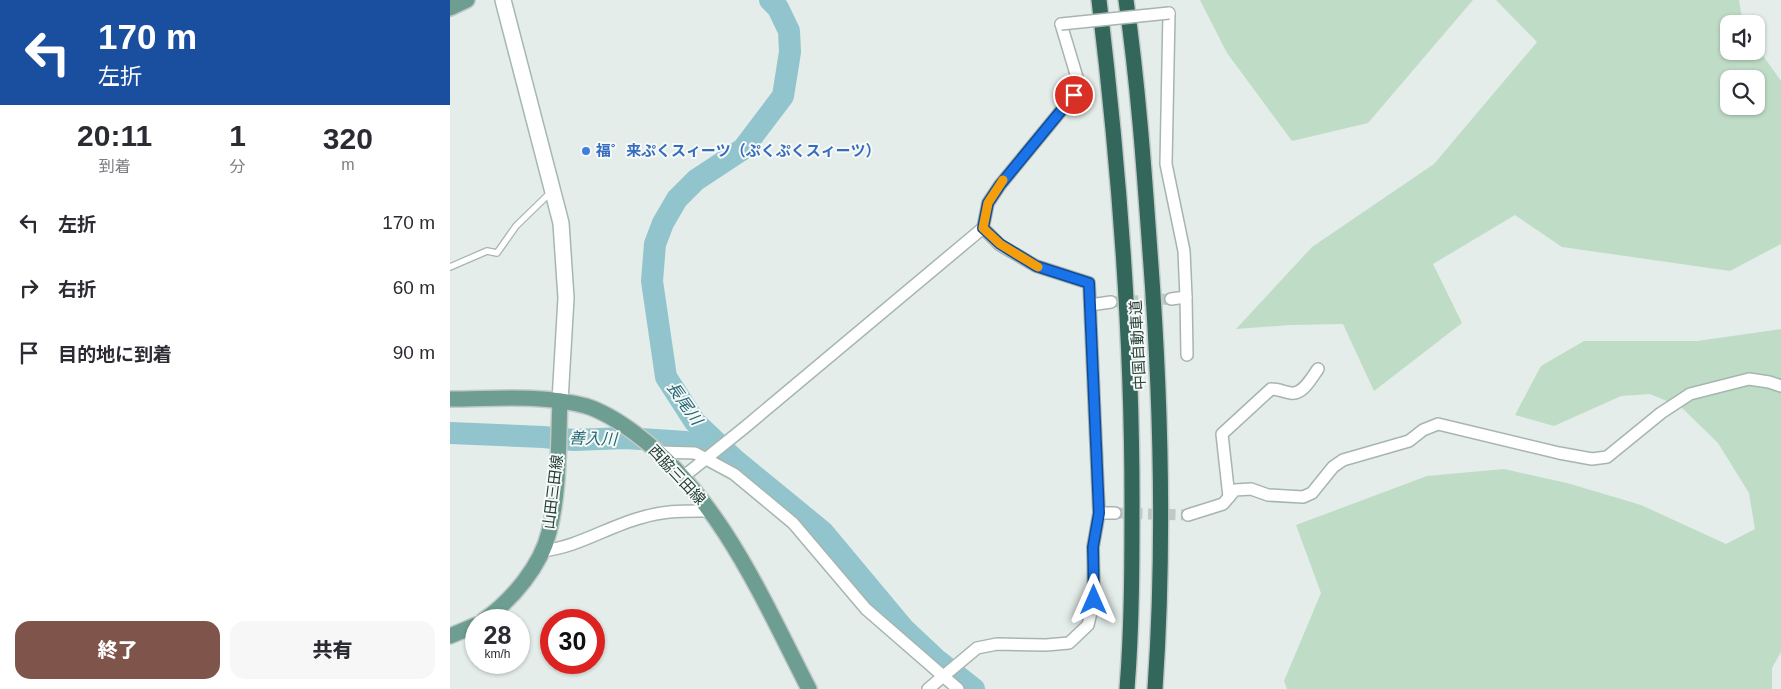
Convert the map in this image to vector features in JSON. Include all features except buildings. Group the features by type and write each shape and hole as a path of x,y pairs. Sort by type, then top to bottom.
{"highway":[{"name":"中国自動車道","path":"1099,0 1115,155 1128,322 1132,447 1132,566 1127,689"},
{"name":"中国自動車道","path":"1126,0 1144,154 1156,325 1160,448 1160,562 1155,689"}],"main road":[{"path":"450,8 467,0"},
{"name":"西脇三田線","path":"450,399 532,399 560,401 586,406 610,416 656,450 683,477 710,511 742,558 809,689"},
{"name":"山田三田線","path":"498,609 532,570 549,533 556,488 560,401"},
{"path":"450,636 465,630"}],"street":[{"path":"504,0 561,223 566,298 560,401"},
{"path":"683,477 983,228 988,203 1000,185 1074,95 1079,84 1061,24 1169,13 1166,164 1184,251 1187,355"},
{"path":"928,689 977,648 997,644 1046,645 1069,643 1088,625 1094,600 1093,547 1099,513 1089,283 1036,266 1000,244 983,228"},
{"path":"1171,299 1186,298"},
{"path":"1090,305 1111,302"},
{"path":"1229,497 1222,434 1271,389 1293,394 1299,392 1318,369"},
{"path":"1188,515 1223,504 1235,490 1251,489 1268,494 1303,497 1312,493 1333,467 1343,460 1409,441 1423,430 1438,424 1592,459 1607,457 1661,413 1690,394 1749,379 1781,386"},
{"path":"656,450 695,453 734,474 794,523 866,609 958,689"},
{"path":"541,551 559,549 639,518 666,511 710,511"},
{"path":"1099,513 1116,513"}],"lane":[{"path":"450,267 487,252 496,253 516,226 552,191"}],"green space":[{"path":"1200,0 1473,0 1368,123 1292,141 1227,53"},
{"path":"1496,0 1739,0 1742,15 1720,15 1720,60 1765,59 1781,81 1781,244 1730,271 1562,247 1515,215 1433,264 1462,323 1374,391 1343,324 1236,329 1312,247 1434,164 1537,42"},
{"path":"1781,329 1781,652 1772,668 1772,689 1287,689 1284,681 1321,593 1296,525 1427,476 1504,469 1567,483 1641,505 1726,544 1755,529 1749,493 1718,443 1681,407 1650,394 1621,396 1554,426 1515,415 1541,366 1584,341 1697,341"}],"waterway":[{"name":"長尾川","path":"770,0 778,8 789,31 790,52 783,96 743,149 696,180 677,199 663,223 655,244 652,281 666,377 695,422 734,459 823,532 904,629 937,660 974,689"},
{"name":"善入川","path":"450,433 574,440 625,438 686,442 726,456"}],"tunnel":[{"path":"1111,302 1171,299"},
{"path":"1115,513 1188,515"}],"slow traffic":[{"path":"1003,180 988,203 983,228 1000,244 1038,267"}],"place":[{"name":"福゜来ぷくスィーツ（ぷくぷくスィーツ）","path":"586,151"}],"route":[{"path":"1074,95 1000,185 988,203 983,228 1000,244 1036,266 1089,283 1099,513 1093,547 1094,600"}]}
